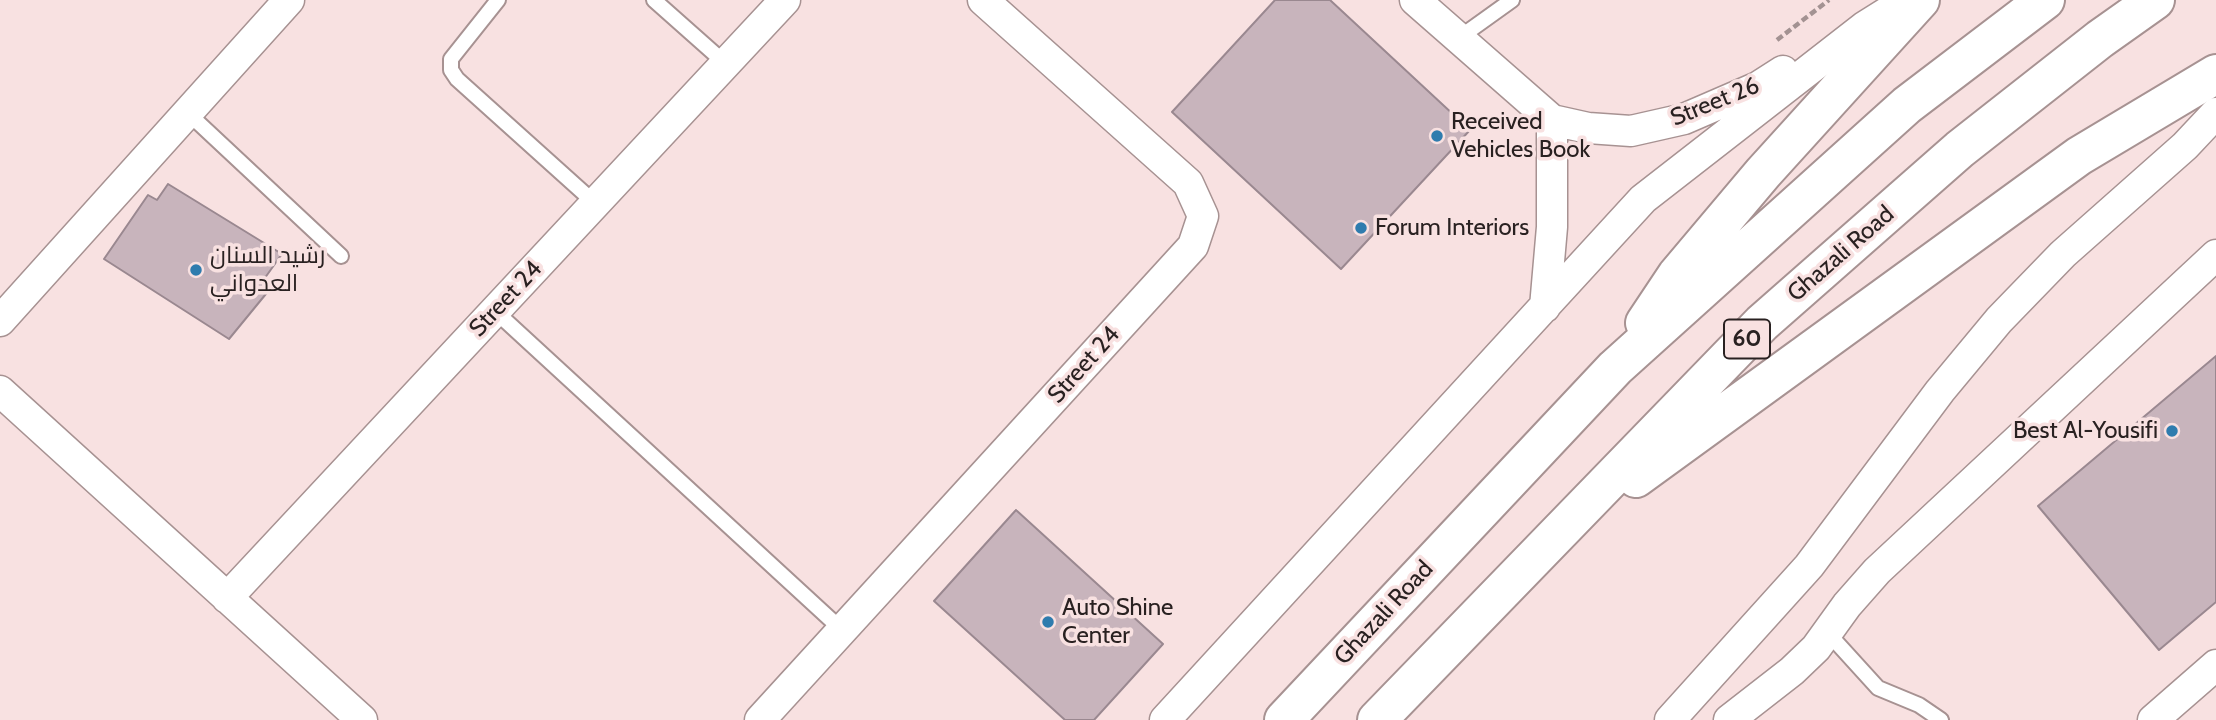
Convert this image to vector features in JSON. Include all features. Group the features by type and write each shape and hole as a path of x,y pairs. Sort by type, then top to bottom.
{"highway":[{"path":"1615,368 1677,275 1763,173 1920,0"},
{"name":"Ghazali Road","path":"1284,720 1615,368 1907,105 2045,0"},
{"name":"Ghazali Road","path":"1377,720 1762,323 1960,149 2100,39 2155,0"},
{"path":"1547,543 2079,156 2216,74"}],"street":[{"path":"0,321 289,0"},
{"name":"Street 24","path":"227,598 785,0"},
{"name":"Street 26","path":"1415,0 1552,120 1588,128 1632,131 1684,120 1758,87 1825,44 1864,27"},
{"path":"1165,720 1643,200 1864,27 1907,0"},
{"name":"Street 24","path":"760,720 1193,246 1203,215 1188,183 999,5"},
{"path":"1670,720 1809,566 1940,391 1999,320 2063,254 2185,146 2216,113"},
{"path":"1545,307 1552,227 1552,120"},
{"path":"1728,720 1792,671 1828,633 1847,605 1877,570 2216,255"},
{"path":"0,391 357,718"},
{"path":"2153,720 2216,666"}],"lane":[{"path":"498,0 451,58 452,70 457,79 596,204"},
{"path":"654,0 725,63"},
{"path":"1459,38 1512,0"},
{"path":"188,113 341,256"},
{"path":"495,311 842,630"},
{"path":"1828,633 1878,688 1931,717"}],"building":[{"path":"1275,0 1330,0 1470,130 1341,269 1172,112"},
{"name":"رشيد السنان العدواني","path":"168,184 282,254 262,282 270,289 229,339 104,259 148,195 157,200"},
{"name":"Best Al-Yousifi","path":"2216,356 2216,602 2159,650 2038,506"},
{"name":"Auto Shine Center","path":"1016,510 1163,644 1094,720 1065,720 934,601"}],"place":[{"name":"Received Vehicles Book","path":"1437,136"},
{"name":"Forum Interiors","path":"1361,228"},
{"name":"رشيد السنان العدواني","path":"196,270"},
{"name":"Best Al-Yousifi","path":"2172,431"},
{"name":"Auto Shine Center","path":"1048,622"}]}
